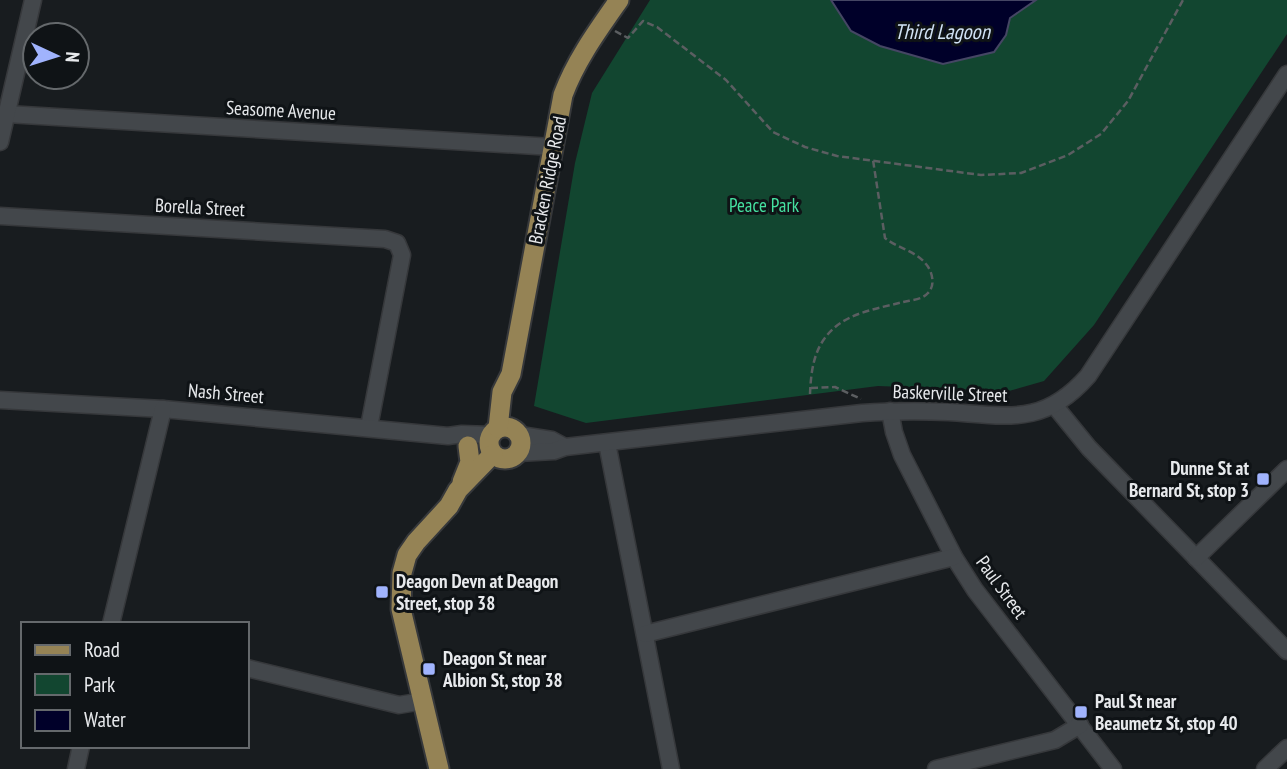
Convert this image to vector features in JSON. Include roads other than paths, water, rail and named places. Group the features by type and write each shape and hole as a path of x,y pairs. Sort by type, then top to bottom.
{"main road":[{"name":"Bracken Ridge Road","path":"504,443 502,392 511,374 564,95 570,78 592,39 619,0"},
{"path":"439,769 401,609 402,573 407,555 416,542 449,506 461,487 504,443"},
{"path":"449,506 464,500 504,443"},
{"path":"461,487 470,462 468,446"}],"street":[{"path":"0,142 33,0"},
{"name":"Baskerville Street","path":"504,443 554,452 565,447 890,411 1014,416 1055,405 1076,390 1088,376 1287,74"},
{"name":"Seasome Avenue","path":"6,114 553,147"},
{"name":"Borella Street","path":"0,216 385,239 397,243 402,256 369,427"},
{"name":"Nash Street","path":"0,400 163,409 449,436 462,434 504,443"},
{"path":"1055,405 1089,448 1287,651"},
{"path":"111,622 163,409"},
{"name":"Paul Street","path":"890,411 902,455 954,557 975,590 1113,769"},
{"name":"Nash Street","path":"449,436 480,451 504,443"},
{"path":"607,443 671,769"},
{"path":"1196,558 1287,469"},
{"path":"645,634 954,557"},
{"path":"248,668 399,705 423,701"},
{"path":"936,769 1055,740 1080,725"},
{"path":"76,769 81,748"},
{"path":"1265,769 1287,748"}],"water":[{"name":"Third Lagoon","path":"831,0 1036,0 1010,18 1006,35 994,52 943,64 880,46 851,31"}],"place":[{"name":"Dunne St at Bernard St, stop 3","path":"1263,479"},
{"name":"Deagon Devn at Deagon Street, stop 38","path":"382,592"},
{"name":"Deagon St near Albion St, stop 38","path":"429,669"},
{"name":"Paul St near Beaumetz St, stop 40","path":"1081,712"}],"park label":[{"name":"Peace Park","path":"764,205"}]}
